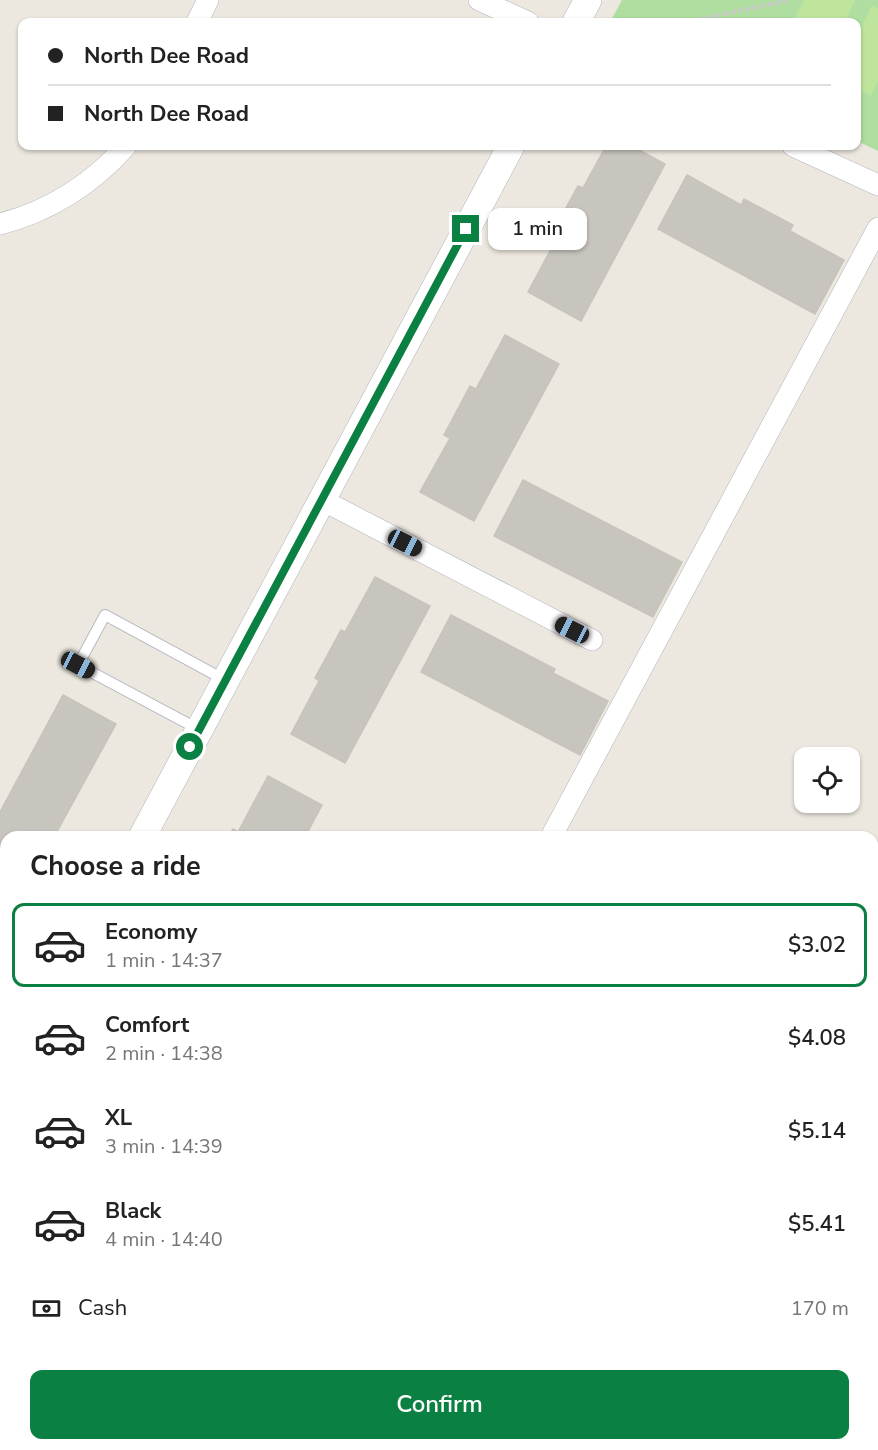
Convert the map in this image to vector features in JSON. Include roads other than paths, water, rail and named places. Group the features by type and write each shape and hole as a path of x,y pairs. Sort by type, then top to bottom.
{"street":[{"path":"199,18 208,0"},
{"path":"479,0 519,18"},
{"path":"578,18 588,0"},
{"path":"0,224 46,207 83,187 122,150"},
{"path":"145,831 509,150"},
{"path":"802,150 878,185"},
{"path":"554,831 878,228"},
{"path":"322,500 592,640"}],"lane":[{"path":"200,729 78,665 105,615 225,681"}]}
